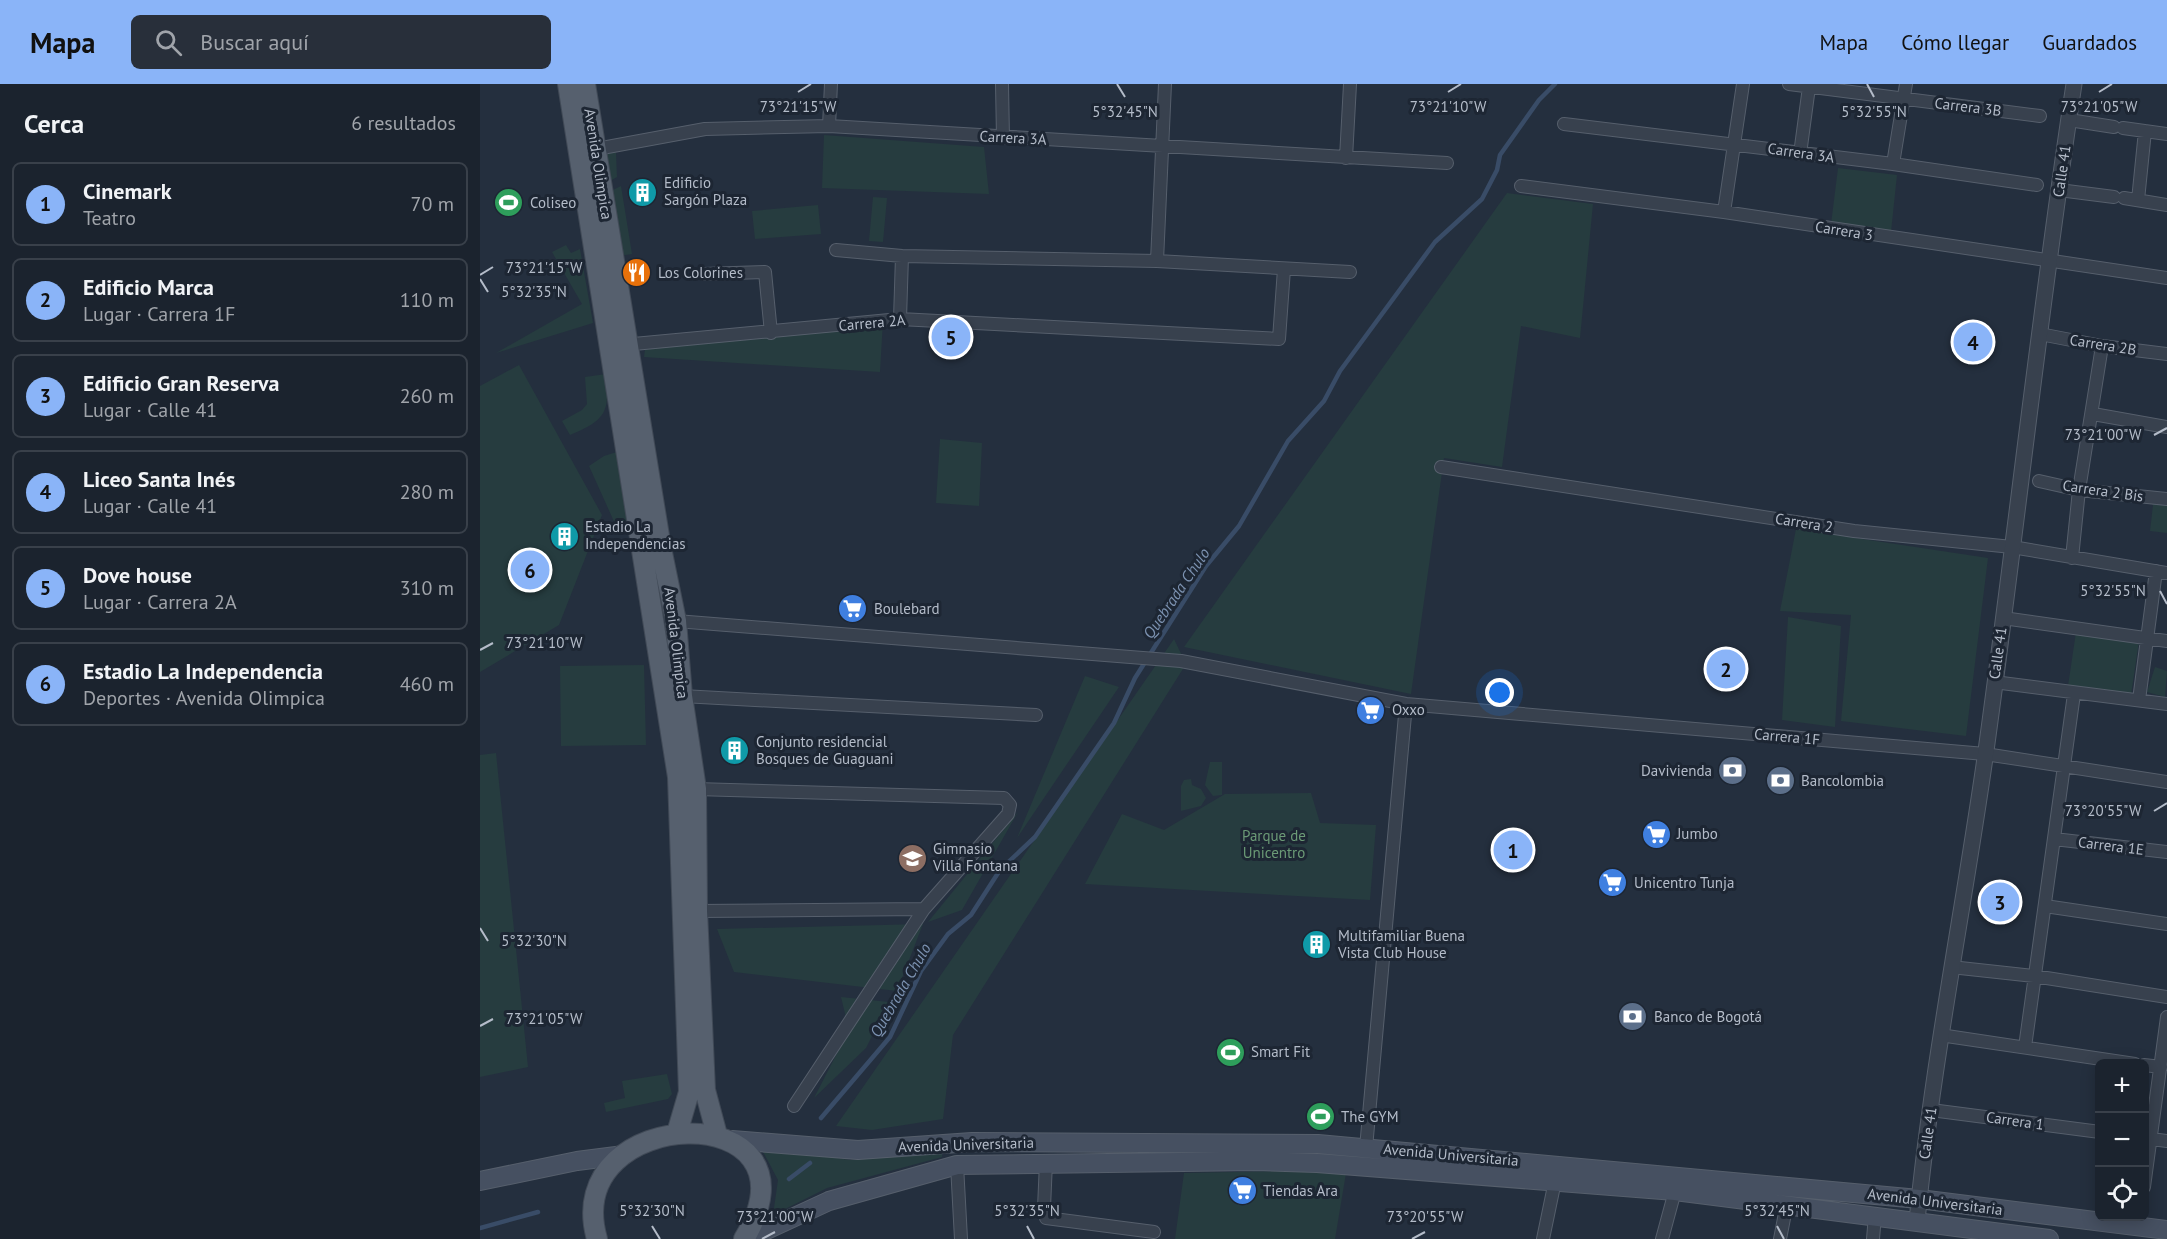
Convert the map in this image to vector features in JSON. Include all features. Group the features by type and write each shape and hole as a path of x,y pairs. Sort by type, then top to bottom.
{"main road":[{"name":"Avenida Olimpica","path":"568,84 588,150"},
{"name":"Avenida Olimpica","path":"585,84 588,150 619,345 678,777 689,1092 677,1133"},
{"name":"Avenida Olimpica","path":"619,345 676,621 682,696 696,789 697,911 705,1090 725,1137"},
{"path":"597,1239 591,1219 593,1198 605,1176 624,1155 644,1143 677,1133 697,1131 725,1137 753,1162 760,1186 758,1211 746,1239"},
{"name":"Avenida Universitaria","path":"725,1137 858,1150 972,1142 1154,1144 1252,1142 1366,1148 1919,1198 2167,1230"},
{"path":"480,1181 577,1161 624,1155"},
{"name":"Avenida Universitaria","path":"746,1239 829,1201 957,1165 1046,1162 1296,1162 1555,1181 1787,1203 2049,1239"}],"street":[{"path":"829,126 831,84"},
{"path":"1002,84 1002,138"},
{"path":"1157,261 1165,84"},
{"path":"1346,158 1350,84"},
{"path":"1724,212 1743,84"},
{"name":"Carrera 3B","path":"1789,84 2040,116"},
{"path":"1893,164 1906,84"},
{"name":"Calle 41","path":"1917,1221 1940,1035 1985,754 2074,84"},
{"path":"1800,154 1809,87"},
{"path":"2068,120 2167,134"},
{"name":"Carrera 3A","path":"1564,124 1734,143 1800,154 1893,164 2037,185"},
{"name":"Carrera 3A","path":"588,150 705,129 829,126 1002,138 1163,144 1447,163"},
{"path":"2138,200 2145,131"},
{"name":"Carrera 3","path":"1521,186 1724,212 2167,278"},
{"path":"2059,190 2167,205"},
{"path":"836,250 902,256 1157,261 1350,272"},
{"path":"900,319 902,256"},
{"name":"Carrera 2A","path":"619,345 771,333 900,319 1279,339 1284,269"},
{"path":"704,274 765,272 771,333"},
{"name":"Carrera 2B","path":"2040,334 2102,346 2167,354"},
{"path":"2072,558 2079,490 2093,414 2102,346"},
{"path":"2093,414 2167,427"},
{"name":"Carrera 2","path":"1441,467 1854,531 2012,547 2161,572"},
{"name":"Carrera 2 Bis","path":"2039,481 2079,490 2167,499"},
{"path":"2139,700 2146,638 2161,572"},
{"path":"2003,618 2167,641"},
{"name":"Carrera 1F","path":"676,621 1181,660 1406,704 1985,754 2167,782"},
{"path":"1994,682 2074,694 2167,704"},
{"path":"2025,1047 2074,694"},
{"path":"682,696 1036,715"},
{"path":"1366,1148 1406,704"},
{"path":"696,789 1004,798 1010,805 1008,814 924,909 794,1106"},
{"name":"Carrera 1E","path":"2054,838 2167,852"},
{"path":"2046,906 2167,924"},
{"path":"697,911 924,909"},
{"path":"1951,968 2034,976 2167,997"},
{"path":"2149,1133 2167,1017"},
{"path":"1940,1035 2103,1059"},
{"path":"2149,1066 2161,1067"},
{"name":"Carrera 1","path":"1931,1110 2095,1131"},
{"path":"2149,1138 2167,1141"},
{"path":"1046,1162 1044,1208 1046,1218 1154,1232"},
{"path":"957,1165 961,1239"},
{"path":"1543,1239 1555,1181"},
{"path":"1662,1239 1675,1191"},
{"path":"1780,1239 1787,1203"},
{"path":"1873,1239 1875,1215"}],"green space":[{"path":"824,135 984,147 989,194 822,188"},
{"path":"604,153 616,153 617,177 608,182"},
{"path":"1838,168 1897,175 1891,232 1831,224"},
{"path":"621,186 632,254 619,256 609,192"},
{"path":"1507,193 1593,204 1580,338 1521,326 1502,467 1444,458 1411,694 1184,647"},
{"path":"873,197 887,198 883,242 869,241"},
{"path":"818,205 821,234 755,239 752,211"},
{"path":"566,245 571,253 580,249 593,323 496,353 582,304 552,252"},
{"path":"883,321 880,372 644,357 645,349"},
{"name":"Estadio La Independencias","path":"519,365 602,515 559,625 480,672 480,386"},
{"path":"606,374 607,397 603,413 582,430 570,435 562,421 582,410 587,404 585,377"},
{"path":"940,439 982,443 979,506 936,503"},
{"path":"620,451 629,527 621,531 616,526 589,466 604,456"},
{"path":"2148,501 2167,503 2167,533 2150,531 2153,505"},
{"path":"1796,529 1988,558 1966,736 1841,721 1851,615 1780,611"},
{"path":"1788,617 1841,626 1835,727 1782,720"},
{"path":"2076,632 2139,641 2131,695 2068,686"},
{"path":"1174,639 1186,664 953,1035 943,1119 872,1130 836,1126"},
{"path":"644,665 646,745 561,746 560,666"},
{"path":"2155,667 2167,671 2165,697 2147,692"},
{"path":"1085,676 1119,687 1017,838"},
{"path":"496,753 528,1067 480,1077 480,755"},
{"path":"1210,762 1222,762 1222,795 1213,796 1205,785"},
{"path":"1191,779 1192,785 1201,789 1206,798 1201,806 1181,811 1181,786 1184,780"},
{"name":"Parque de Unicentro","path":"1311,793 1320,823 1376,825 1370,900 1085,884 1122,814 1164,830 1225,794"},
{"path":"1018,812 962,910 928,922"},
{"path":"923,924 897,991 734,972 717,929"},
{"path":"841,997 889,1002 866,1048 814,1098 849,1030"},
{"path":"667,1074 672,1094 668,1099 606,1112 604,1103 625,1098 622,1081"},
{"path":"760,1146 850,1160 933,1148 942,1151 942,1157 827,1188 773,1215 778,1180"},
{"path":"1284,1171 1346,1173 1335,1239 1175,1239 1184,1173"}],"waterway":[{"name":"Quebrada Chulo","path":"821,1118 890,1037 921,971 948,934 971,915 1000,870 1035,837 1114,723 1135,678 1206,566 1239,526 1288,441 1324,401 1340,371 1435,242 1482,199 1497,170 1500,155 1539,100 1555,84"},
{"path":"789,1179 810,1163"},
{"path":"480,1228 538,1212"}],"place":[{"name":"Edificio Sargón Plaza","path":"643,192"},
{"name":"Coliseo","path":"509,203"},
{"name":"Los Colorines","path":"637,273"},
{"name":"Dove house","path":"951,337"},
{"name":"Liceo Santa Inés","path":"1973,342"},
{"name":"Estadio La Independencias","path":"564,536"},
{"name":"Estadio La Independencia","path":"530,570"},
{"name":"Boulebard","path":"853,609"},
{"name":"Edificio Marca","path":"1726,669"},
{"name":"Oxxo","path":"1371,710"},
{"name":"Conjunto residencial Bosques de Guaguani","path":"735,751"},
{"name":"Davivienda","path":"1733,771"},
{"name":"Bancolombia","path":"1780,781"},
{"name":"Jumbo","path":"1656,834"},
{"name":"Cinemark","path":"1513,850"},
{"name":"Gimnasio Villa Fontana","path":"912,858"},
{"name":"Unicentro Tunja","path":"1613,883"},
{"name":"Edificio Gran Reserva","path":"2000,902"},
{"name":"Multifamiliar Buena Vista Club House","path":"1317,945"},
{"name":"Banco de Bogotá","path":"1633,1017"},
{"name":"Smart Fit","path":"1230,1052"},
{"name":"The GYM","path":"1320,1117"},
{"name":"Tiendas Ara","path":"1242,1191"}]}
